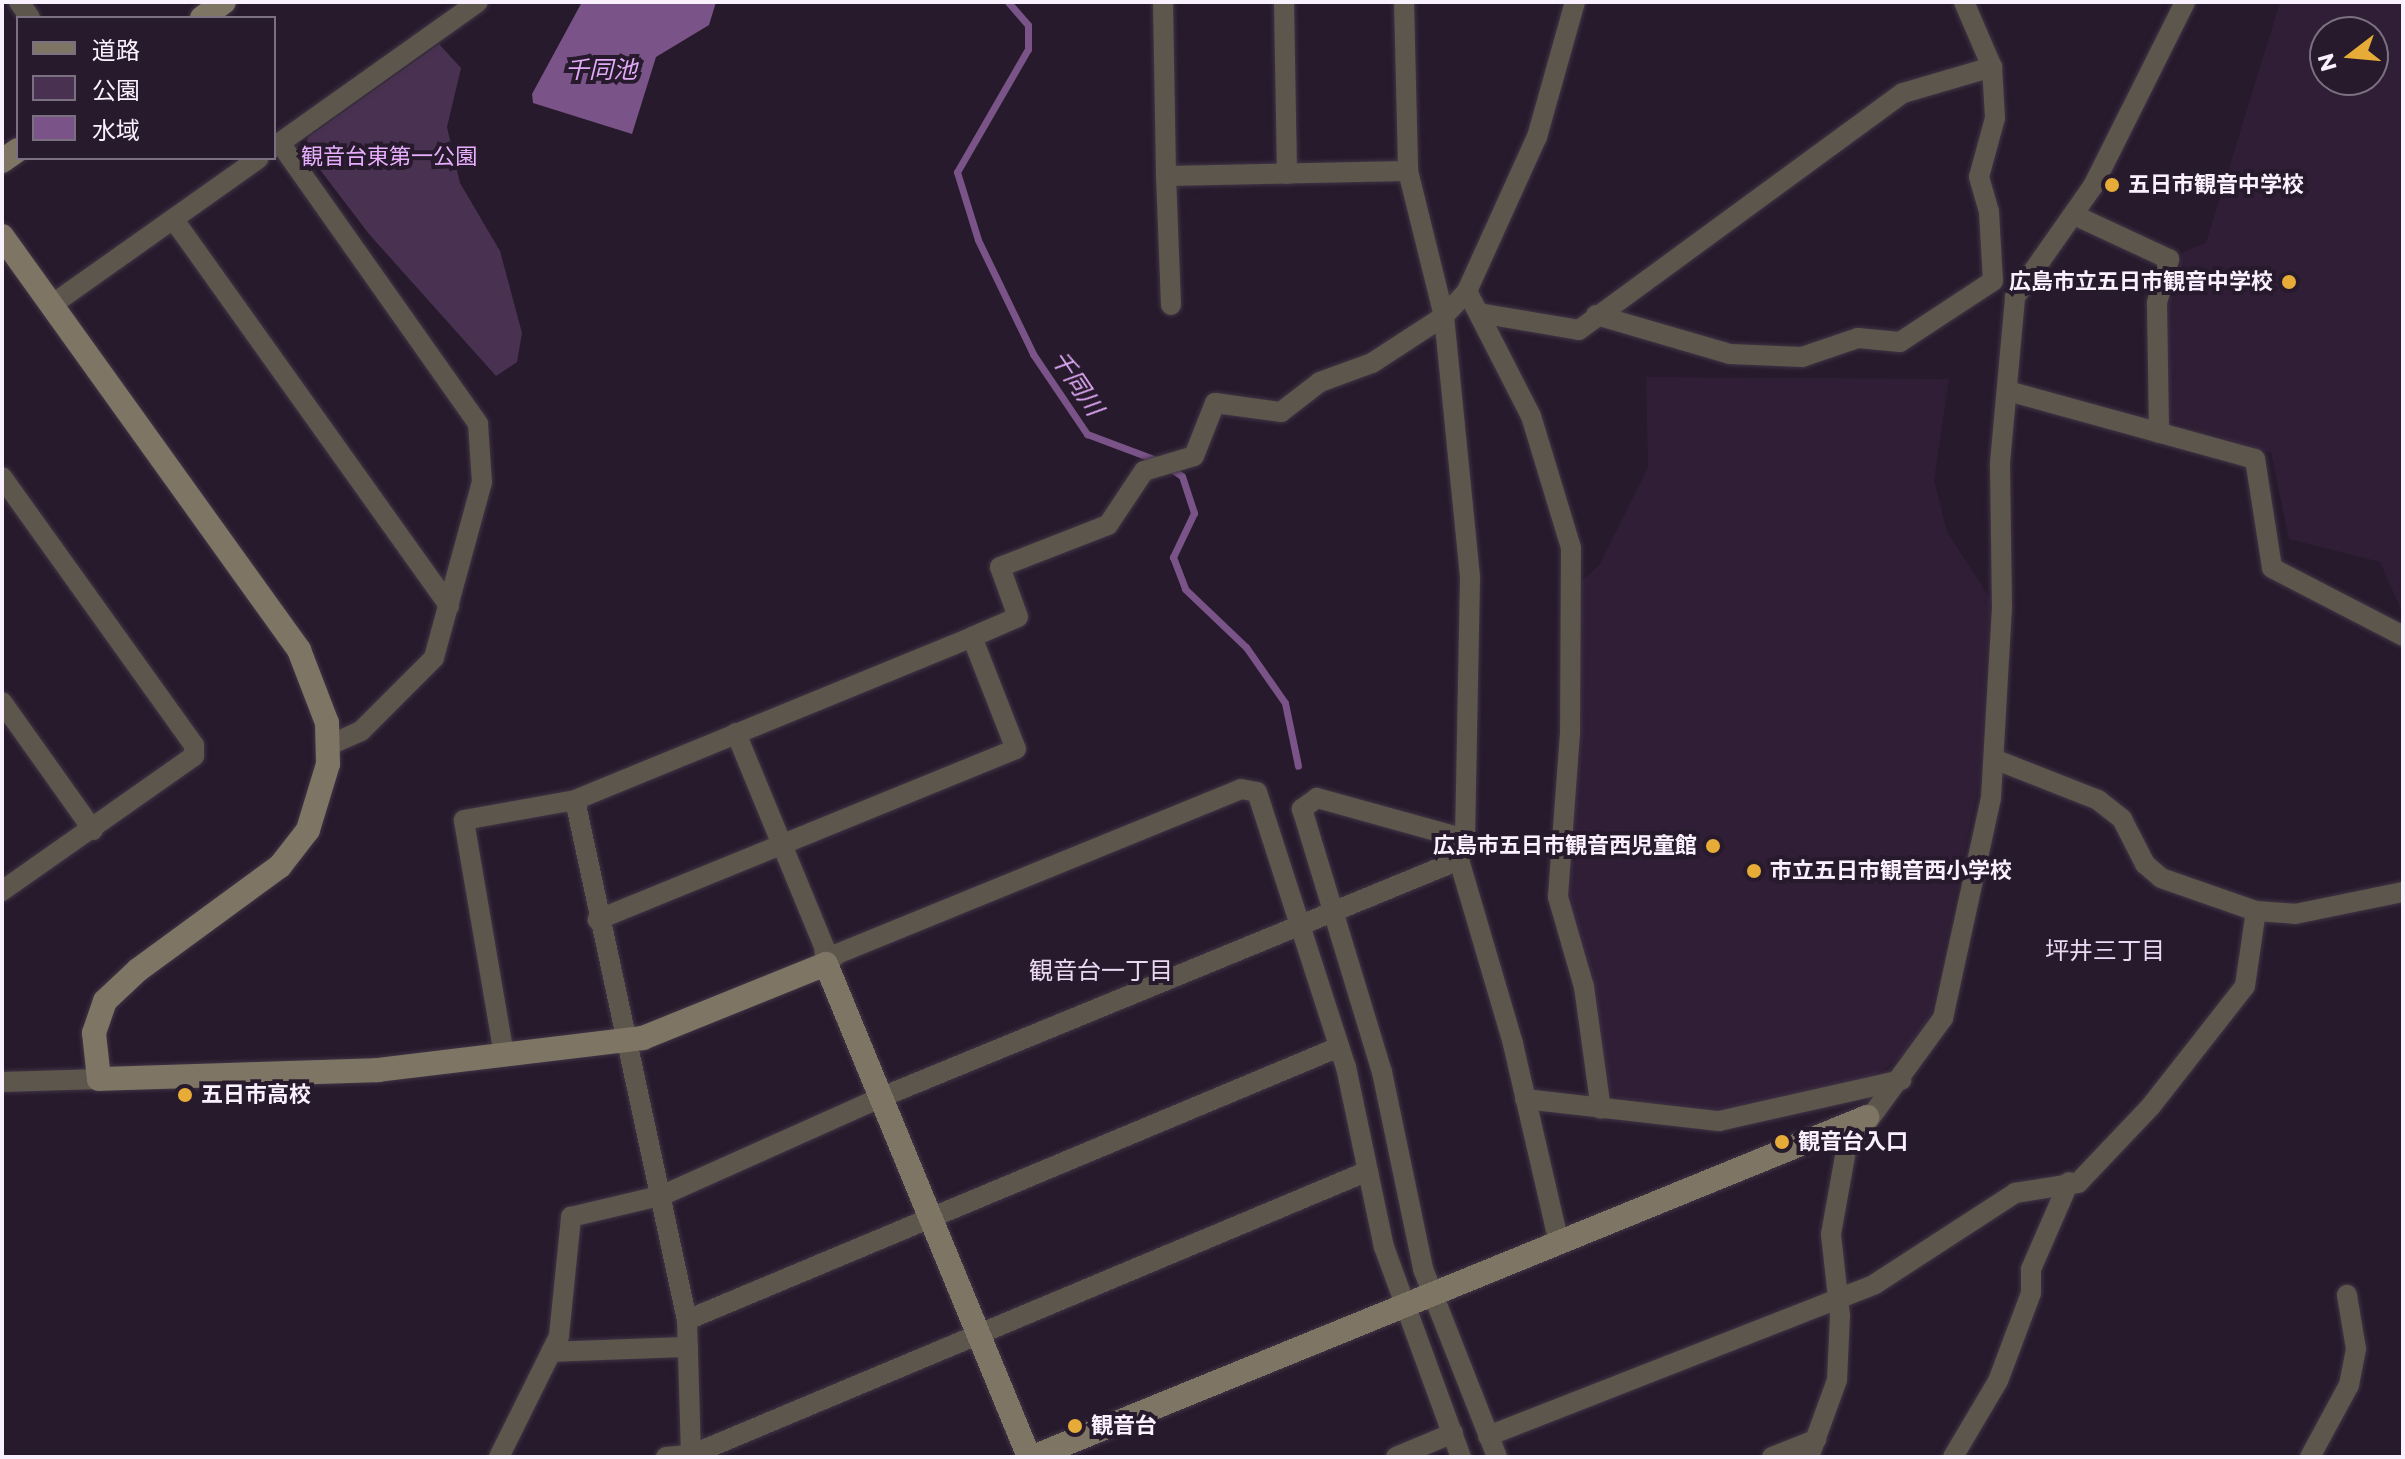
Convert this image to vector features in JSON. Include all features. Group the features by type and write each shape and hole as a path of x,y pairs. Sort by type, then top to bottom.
{"street":[{"path":"205,16 224,2"},
{"path":"330,745 361,731 434,658 482,482 478,424 277,145 478,2"},
{"path":"1163,2 1171,305"},
{"path":"1284,2 1287,174"},
{"path":"1404,2 1408,171 1444,316 1470,578 1465,839 1459,860 1525,1099 1559,1244"},
{"path":"504,1055 464,820 575,800 1018,617 1000,567 1108,525 1144,471 1194,456 1215,403 1281,412 1320,382 1372,363 1444,316 1467,291 1537,137 1575,2"},
{"path":"1964,2 1992,67 1995,118 1979,177 1989,212 1993,281"},
{"path":"1772,1457 1813,1448 1837,1380 1837,1297 1831,1234 1846,1151 1867,1117 1901,1080 1943,1018 1952,990 1994,759 2002,608 2000,463 2015,297 2074,215 2185,2"},
{"path":"1479,313 1579,330 1903,93 1992,67"},
{"path":"53,304 256,160"},
{"path":"1166,176 1408,171"},
{"path":"2074,215 2169,259 2157,305 2159,433"},
{"path":"174,220 449,606"},
{"path":"2,236 299,650 318,686 330,745 318,808 295,849 105,1001 94,1033 99,1079"},
{"path":"1993,281 2015,297"},
{"path":"1596,315 1730,354 1802,357 1858,338 1900,342 1993,281"},
{"path":"1467,291 1549,462 1571,548 1570,733 1558,897 1584,987 1601,1109"},
{"path":"2008,391 2255,459 2272,568 2403,636"},
{"path":"2,477 194,745 194,756 93,830 2,891"},
{"path":"598,920 1016,749 972,637"},
{"path":"2,702 93,830"},
{"path":"736,733 976,1333 1031,1457 1867,1117"},
{"path":"1994,759 2098,800 2122,819 2145,864 2161,878 2256,911 2295,914 2403,892"},
{"path":"2,1082 378,1070 643,1038 826,964 837,954 1241,789 1257,792 1303,925 1339,1047 1368,1171 1405,1307 1461,1457"},
{"path":"1465,839 1317,798 1302,809 1382,1072 1410,1223 1433,1295 1497,1457"},
{"path":"575,800 622,1040 663,1195 687,1320 691,1456"},
{"path":"499,1457 559,1336 571,1217 663,1195 882,1097 1459,860"},
{"path":"1488,1436 1892,1275 2015,1193 2078,1183 2151,1106 2245,986 2256,911"},
{"path":"687,1320 929,1214 1339,1047"},
{"path":"1525,1099 1687,1120 1746,1119 1901,1080"},
{"path":"666,1457 691,1456 976,1333 1368,1171"},
{"path":"1953,1457 1998,1381 2028,1302 2031,1269 2069,1182"},
{"path":"2310,1457 2349,1385 2356,1349 2347,1295"},
{"path":"551,1352 688,1347"},
{"path":"1396,1457 1453,1433"}],"shaded area":[{"name":"広島市立五日市観音中学校","path":"2280,2 2403,2 2403,614 2380,562 2289,539 2271,453 2168,420 2167,313 2183,252 2206,243"},
{"path":"1646,377 1949,379 1934,480 1947,532 1990,598 1979,783 1930,1018 1901,1058 1865,1081 1706,1113 1630,1104 1610,1093 1594,995 1567,902 1582,581 1599,565 1648,468"}],"green space":[{"name":"観音台東第一公園","path":"439,44 461,68 447,127 460,183 500,251 522,333 517,362 496,376 369,234 305,150 308,137"}],"water":[{"name":"千同池","path":"582,2 716,2 709,25 656,57 632,134 533,103 532,94"}],"waterway":[{"name":"千同川","path":"1008,2 1028,25 1028,49 957,172 978,240 1033,354 1087,434 1156,460"},
{"name":"千同川","path":"1170,468 1182,476 1194,513 1173,557 1185,589 1246,647 1285,703 1298,766"}],"place":[{"name":"五日市観音中学校","path":"2112,185"},
{"name":"広島市立五日市観音中学校","path":"2289,282"},
{"name":"広島市五日市観音西児童館","path":"1713,846"},
{"name":"市立五日市観音西小学校","path":"1754,871"},
{"name":"五日市高校","path":"185,1095"},
{"name":"観音台入口","path":"1782,1142"},
{"name":"観音台","path":"1075,1426"}],"district":[{"name":"坪井三丁目","path":"2105,951"},
{"name":"観音台一丁目","path":"1101,971"}]}
